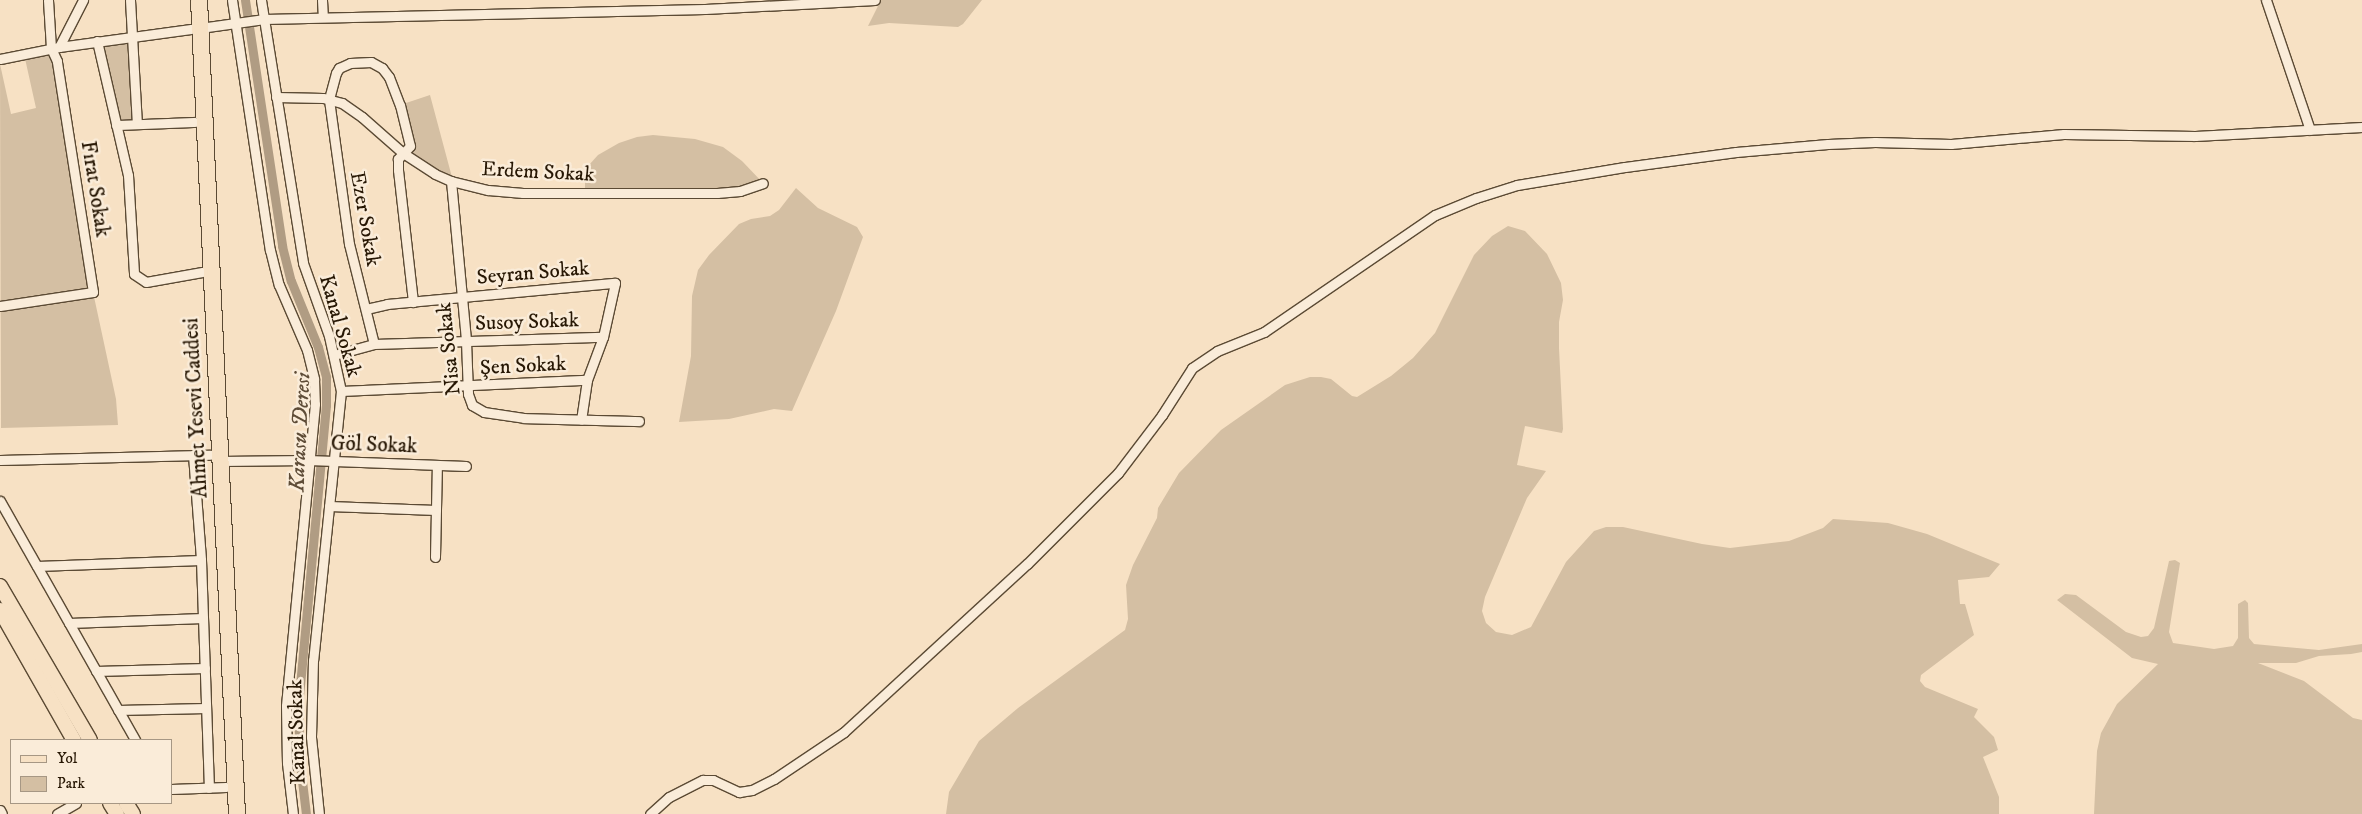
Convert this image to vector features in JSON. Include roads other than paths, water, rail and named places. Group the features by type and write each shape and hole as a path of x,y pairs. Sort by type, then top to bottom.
{"highway":[{"name":"Ahmet Yesevi Caddesi","path":"189,0 195,29 215,458 226,814"},
{"name":"Ahmet Yesevi Caddesi","path":"199,0 195,29 195,122 202,272 237,814"}],"main road":[{"path":"0,586 89,739"},
{"path":"0,610 73,739"}],"street":[{"name":"Fırat Sokak","path":"0,306 93,292 48,0"},
{"path":"55,47 83,0"},
{"path":"130,0 137,124"},
{"path":"232,0 270,250 278,286 304,343 314,379 315,404 308,460 286,706 287,763 293,814"},
{"name":"Kanal Sokak","path":"260,0 302,263 334,355 340,391 313,660 310,711 319,814"},
{"path":"322,0 323,17"},
{"path":"0,59 55,47 264,19 705,9 875,0"},
{"path":"2266,0 2310,130"},
{"path":"97,41 128,175 134,274 146,282 202,272"},
{"path":"329,100 333,80 339,68 350,63 377,64 389,77 400,105 410,146 398,159 398,170 413,302"},
{"name":"Erdem Sokak","path":"276,97 329,100 350,108 403,153 451,181 488,190 524,193 717,194 740,192 763,183"},
{"name":"Ezer Sokak","path":"329,100 349,244 374,344"},
{"path":"116,125 195,122"},
{"path":"650,814 669,797 703,780 713,780 744,792 774,779 844,732 1028,564 1118,473 1162,415 1192,368 1217,351 1264,332 1435,215 1476,198 1517,185 1625,167 1736,152 1828,144 1875,142 1951,144 2064,134 2195,136 2362,128"},
{"name":"Nisa Sokak","path":"451,181 466,341 467,386 472,405 484,412 524,418 639,421"},
{"name":"Seyran Sokak","path":"366,309 386,304 615,283 603,337"},
{"path":"581,420 587,380 603,337"},
{"name":"Susoy Sokak","path":"334,355 374,344 603,337"},
{"name":"Şen Sokak","path":"340,391 587,380"},
{"path":"193,455 201,560 209,788"},
{"name":"Göl Sokak","path":"0,460 193,455 215,458 466,466"},
{"name":"Göl Sokak","path":"435,557 437,465"},
{"path":"0,501 135,739"},
{"path":"328,506 436,510"},
{"path":"37,566 201,560"},
{"path":"69,623 203,618"},
{"path":"96,671 205,668"},
{"path":"118,710 206,708"},
{"path":"172,789 226,787"},
{"path":"57,814 74,804"},
{"path":"0,810 2,814"}],"waterway":[{"name":"Karasu Deresi","path":"245,0 282,246 291,281 318,347 326,377 326,405 298,708 300,764 306,814"}]}
